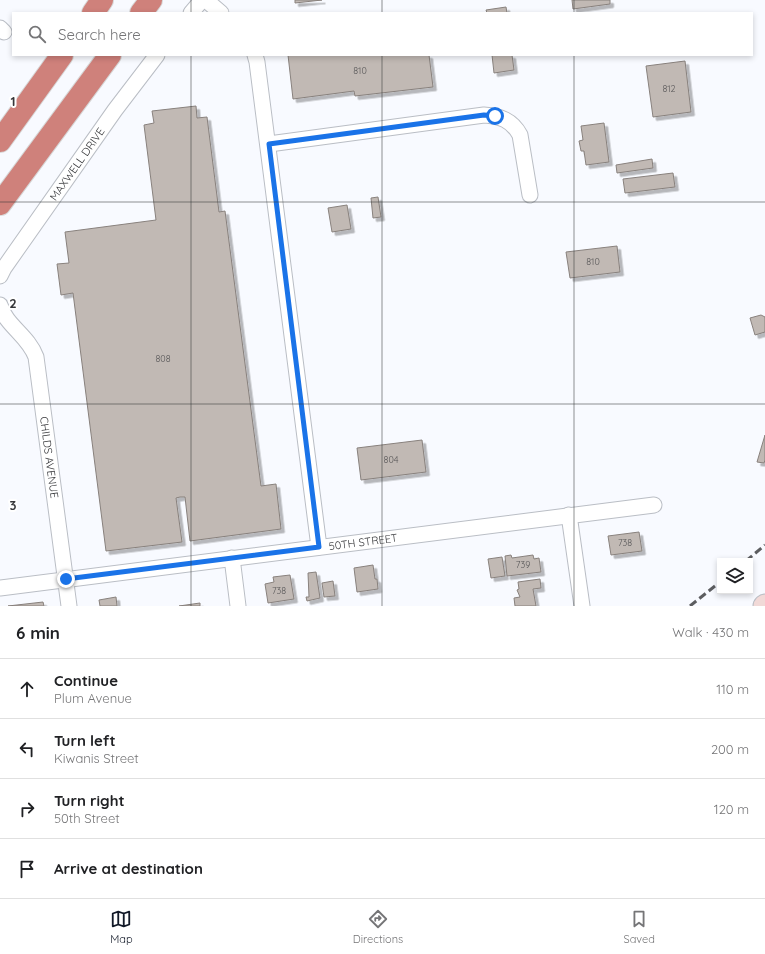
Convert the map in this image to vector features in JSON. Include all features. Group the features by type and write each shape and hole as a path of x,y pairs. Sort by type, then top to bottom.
{"highway":[{"path":"94,12 102,0"},
{"path":"143,12 151,0"},
{"path":"0,141 61,56"},
{"path":"0,204 109,56"}],"street":[{"path":"192,12 202,0"},
{"path":"206,0 220,12"},
{"name":"MAXWELL DRIVE","path":"0,276 4,268 110,116 156,56"},
{"path":"254,56 257,62 269,144 319,547"},
{"path":"269,144 484,115 502,117 509,122 520,135 530,195"},
{"name":"CHILDS AVENUE","path":"0,305 7,320 28,340 36,357 69,606"},
{"name":"50TH STREET","path":"0,588 654,504"},
{"path":"569,515 582,606"},
{"path":"232,558 238,606"}],"building":[{"path":"295,0 322,0 295,3"},
{"path":"572,0 610,0 610,4 573,9"},
{"path":"506,7 507,12 487,12 486,10"},
{"path":"288,56 429,56 433,87 355,96 354,91 293,99"},
{"path":"492,56 512,56 514,70 494,73"},
{"path":"685,61 691,112 653,117 646,66"},
{"path":"196,106 197,118 207,117 219,212 225,211 261,486 276,484 281,529 190,541 185,497 180,497 176,498 182,542 106,551 73,293 61,295 57,264 69,263 65,232 156,220 144,125 154,123 152,111"},
{"path":"604,123 609,162 586,165 584,151 581,151 579,141 583,140 581,126"},
{"path":"652,159 653,168 617,173 616,165"},
{"path":"673,173 675,187 625,193 623,179"},
{"path":"378,197 381,217 373,218 371,198"},
{"path":"347,205 351,229 332,232 328,208"},
{"path":"617,246 620,272 570,278 566,252"},
{"path":"761,315 765,317 765,332 755,335 750,318"},
{"path":"765,435 765,460 764,463 757,462"},
{"path":"422,440 426,472 361,480 357,448"},
{"path":"639,532 642,551 611,555 608,536"},
{"path":"511,555 512,558 533,555 534,559 539,558 541,572 507,576 505,556"},
{"path":"502,557 505,576 491,578 488,559"},
{"path":"373,565 378,589 357,592 354,568"},
{"path":"316,572 320,598 307,601 306,597 309,597 308,573"},
{"path":"290,575 294,599 268,603 265,584 274,582 273,577"},
{"path":"540,579 541,588 533,589 536,606 515,606 514,598 520,597 517,590 519,589 518,582"},
{"path":"333,581 335,596 324,597 322,583"},
{"path":"116,597 117,606 100,606 99,600"},
{"path":"43,602 44,606 8,606"},
{"path":"200,603 200,606 179,606"}],"railway":[{"path":"750,558 765,545"},
{"path":"690,606 717,584"}],"route":[{"path":"66,579 319,547 269,144 484,115 495,116"}]}
